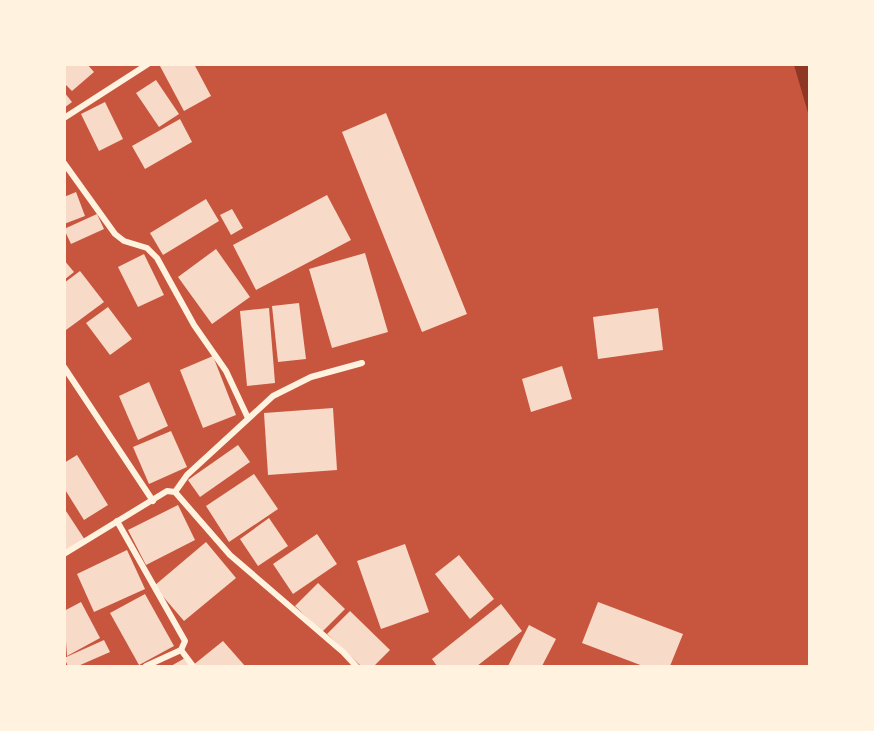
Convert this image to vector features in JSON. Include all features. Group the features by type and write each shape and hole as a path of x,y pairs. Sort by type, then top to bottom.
{"street":[{"path":"64,118 148,64"},
{"path":"64,163 115,234 124,241 147,248 157,258 194,325 226,371 248,418"},
{"path":"175,492 187,475 273,396 311,377 362,363"},
{"path":"64,367 153,501"},
{"path":"64,554 166,491 175,492 230,555 356,666"},
{"path":"117,521 185,641 181,651 146,666"},
{"path":"181,651 193,666"}],"shaded area":[{"path":"794,65 809,65 809,116"}],"building":[{"path":"64,64 87,64 94,72 72,91 64,83"},
{"path":"163,64 194,64 211,96 184,111 160,66"},
{"path":"156,80 179,114 159,127 136,93"},
{"path":"64,92 72,102 64,108"},
{"path":"105,102 123,139 99,151 81,114"},
{"path":"386,113 467,314 422,332 342,132"},
{"path":"180,119 192,142 145,169 132,146"},
{"path":"76,192 85,216 64,224 64,197"},
{"path":"327,195 351,240 256,290 233,245"},
{"path":"206,199 219,221 163,255 150,233"},
{"path":"232,209 243,228 231,235 220,215"},
{"path":"97,214 104,229 71,244 64,229"},
{"path":"216,249 250,297 212,324 178,277"},
{"path":"365,253 388,332 332,348 309,269"},
{"path":"144,254 164,295 138,307 118,267"},
{"path":"64,260 74,272 64,280"},
{"path":"80,271 104,302 66,330 64,283"},
{"path":"299,303 306,359 278,362 272,306"},
{"path":"108,307 132,339 110,355 86,323"},
{"path":"269,308 275,383 247,386 240,311"},
{"path":"658,308 663,350 598,359 593,317"},
{"path":"213,356 236,415 203,428 180,370"},
{"path":"562,366 572,399 531,412 522,379"},
{"path":"149,382 168,426 138,440 119,396"},
{"path":"333,408 337,470 268,475 264,413"},
{"path":"171,431 187,467 149,484 133,447"},
{"path":"238,445 250,462 200,497 188,480"},
{"path":"77,455 108,505 84,520 64,488 64,463"},
{"path":"254,474 278,509 229,542 206,506"},
{"path":"178,505 195,540 146,565 128,530"},
{"path":"64,508 85,540 64,551"},
{"path":"269,518 288,546 258,566 240,539"},
{"path":"317,534 337,564 293,594 273,564"},
{"path":"206,542 236,578 184,621 154,586"},
{"path":"405,544 429,612 381,629 357,561"},
{"path":"127,550 145,589 94,612 77,574"},
{"path":"459,555 494,599 470,619 435,574"},
{"path":"318,583 345,609 322,632 295,606"},
{"path":"145,594 174,646 139,665 110,613"},
{"path":"81,602 100,638 67,656 64,611"},
{"path":"598,602 683,634 670,666 643,666 582,643"},
{"path":"501,604 522,631 477,666 437,666 432,659"},
{"path":"350,611 390,650 374,666 361,666 327,634"},
{"path":"529,625 556,639 542,666 508,666"},
{"path":"104,640 110,652 78,666 68,666 64,658"},
{"path":"223,641 245,666 192,666"},
{"path":"185,658 190,666 171,666"}]}
